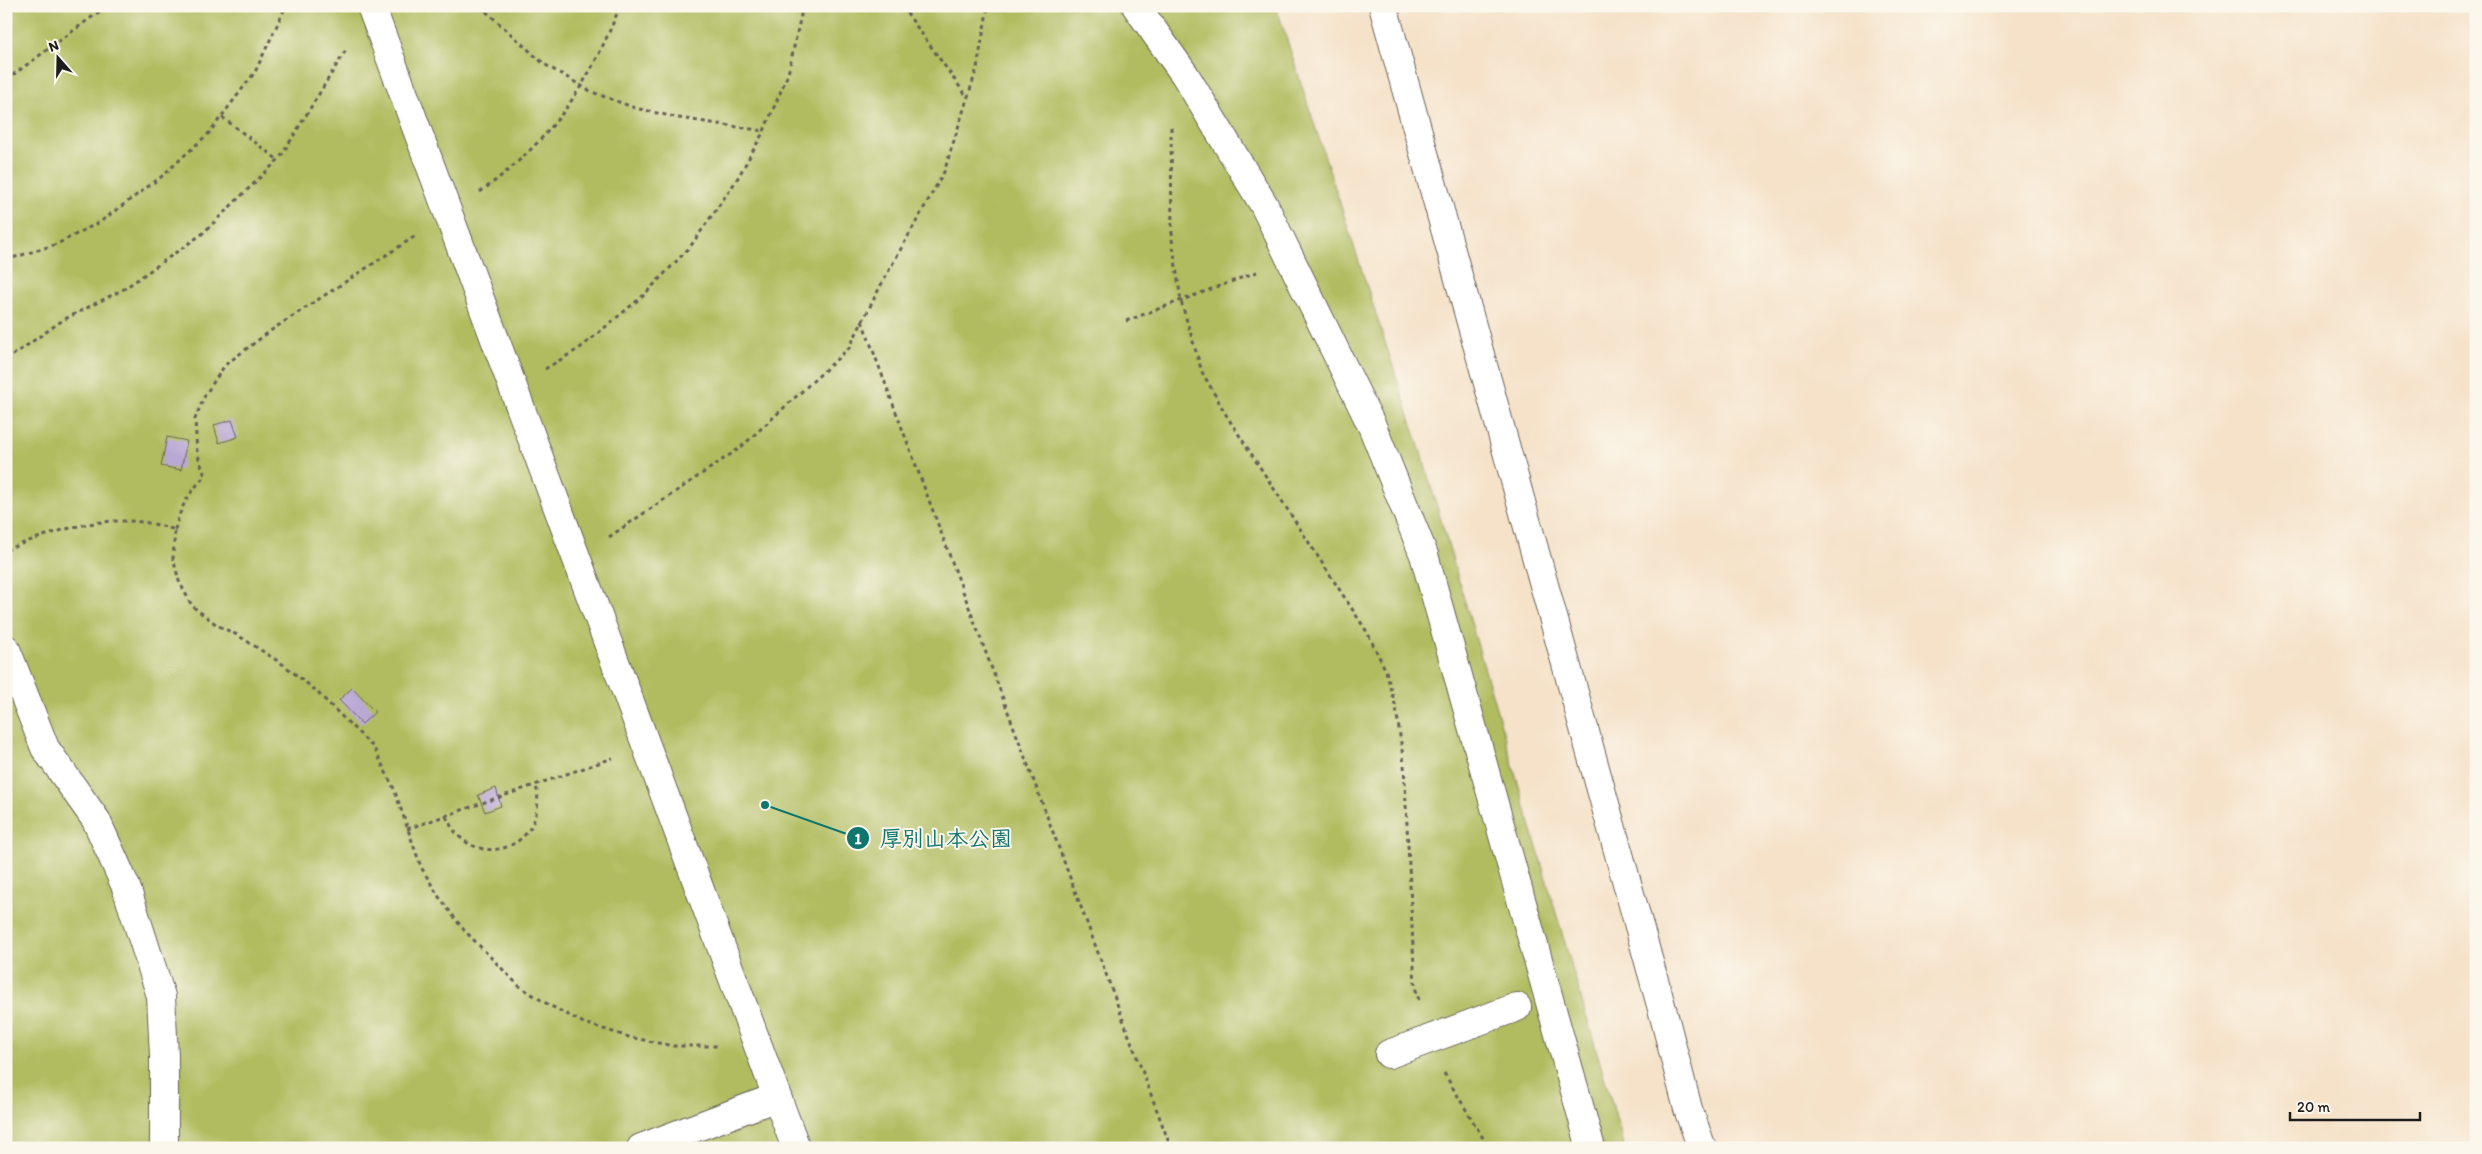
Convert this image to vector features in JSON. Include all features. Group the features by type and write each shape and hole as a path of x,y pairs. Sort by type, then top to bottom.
{"street":[{"path":"371,6 796,1148"},
{"path":"1136,6 1194,91 1264,205 1372,426 1424,554 1591,1148"},
{"path":"1383,6 1659,997 1688,1109 1702,1148"},
{"path":"6,649 44,748 96,820 122,879 161,996 164,1056 164,1148"},
{"path":"1389,1054 1516,1007"},
{"path":"641,1148 777,1097"}],"path":[{"path":"6,80 107,6"},
{"path":"6,260 57,244 100,222 161,177 209,133 222,117 254,72 286,6"},
{"path":"480,6 544,64 582,86 635,108 679,118 764,131"},
{"path":"620,6 603,49 582,86 561,117 511,169 448,215 273,329 225,365 205,395 195,419 197,453 205,476 191,490 179,510 173,558 179,581 192,606 217,625 239,636 284,665 349,722 374,748 394,789 421,867 439,897 463,929 519,986 549,1005 584,1023 629,1038 673,1046 719,1046 756,1040"},
{"path":"512,385 542,371 580,348 644,295 690,247 736,181 764,131 788,74 803,6"},
{"path":"902,6 968,97"},
{"path":"576,556 615,534 740,448 849,348 944,172 977,68 988,6"},
{"path":"6,360 63,320 124,289 202,234 278,160 348,47"},
{"path":"222,117 278,160"},
{"path":"1171,117 1172,239 1181,301 1202,372 1228,418 1366,632 1386,671 1396,708 1404,764 1415,987 1429,1040 1447,1080 1489,1148"},
{"path":"1126,321 1262,270 1289,255"},
{"path":"862,321 1171,1148"},
{"path":"6,550 63,531 114,520 152,522 175,530"},
{"path":"407,829 647,746"},
{"path":"446,816 458,837 468,844 479,848 495,849 508,847 520,840 535,821 538,810 536,785"}],"green space":[{"path":"6,6 1276,6 1424,462 1625,1148 6,1148"}],"building":[{"path":"232,420 238,437 219,443 214,425"},
{"path":"167,437 187,441 181,470 161,466"},
{"path":"352,688 375,712 362,724 339,700"},
{"path":"496,788 501,806 485,812 478,795"}],"place":[{"name":"厚別山本公園","path":"765,805"}]}
